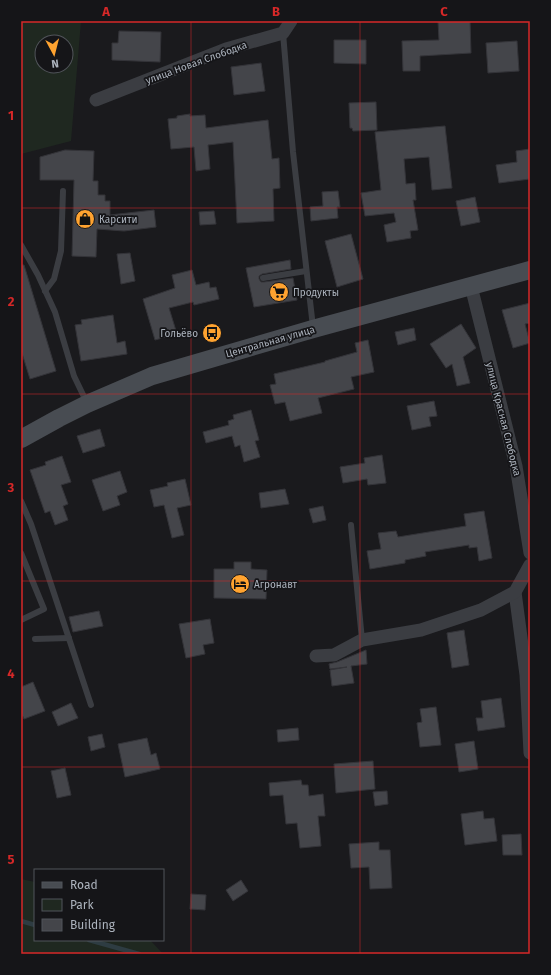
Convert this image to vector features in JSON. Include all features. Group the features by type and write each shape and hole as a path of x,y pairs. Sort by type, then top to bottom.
{"main road":[{"name":"Центральная улица","path":"21,439 87,404 152,376 313,328 530,270"}],"street":[{"path":"283,33 291,21"},
{"name":"улица Новая Слободка","path":"96,100 226,49 283,33"},
{"name":"улица Красная Слободка","path":"471,286 516,466 530,553"},
{"path":"316,656 334,655 362,640 421,630 481,610 515,592 530,565"},
{"path":"515,592 526,675 530,753"}],"lane":[{"path":"283,33 293,152 313,328"},
{"path":"45,291 54,279 60,251 62,191"},
{"path":"21,245 38,275 55,312 74,376 87,404"},
{"path":"262,278 306,271"},
{"path":"21,501 31,524 91,705"},
{"path":"351,525 362,640"},
{"path":"21,553 44,609 21,620"},
{"path":"35,639 69,638"}],"green space":[{"path":"21,21 81,21 71,141 21,154"},
{"path":"21,879 34,882 34,941 151,941 163,954 21,954"}],"building":[{"path":"438,21 470,21 471,53 420,56 420,71 403,71 402,41 439,40"},
{"path":"119,31 161,32 160,62 112,60 112,43 118,43"},
{"path":"334,40 366,40 366,64 334,63"},
{"path":"517,41 519,71 488,73 486,43"},
{"path":"261,63 265,91 234,95 231,67"},
{"path":"376,102 377,130 353,131 352,128 350,128 349,103"},
{"path":"190,114 190,116 205,115 206,128 268,120 272,159 279,158 280,188 273,189 274,221 237,223 233,142 208,145 210,169 196,171 194,147 171,149 168,119"},
{"path":"445,126 452,188 432,190 429,157 404,159 406,184 415,183 416,200 413,200 418,230 410,231 411,238 387,242 384,225 396,222 394,213 365,216 361,193 381,190 375,132"},
{"path":"530,149 530,179 499,183 496,165 517,162 516,151"},
{"path":"65,150 94,151 93,181 98,181 98,195 105,195 105,201 110,201 110,215 154,210 156,227 124,231 97,229 96,257 72,256 74,180 40,180 40,157"},
{"path":"338,191 340,207 337,207 338,218 311,221 310,207 323,206 322,192"},
{"path":"475,197 480,222 461,226 456,201"},
{"path":"214,211 216,224 200,225 199,212"},
{"path":"351,234 363,279 337,287 325,241"},
{"path":"130,253 135,281 121,284 117,254"},
{"path":"290,260 291,269 262,274 259,276 259,279 261,282 264,282 293,278 297,300 254,307 246,268"},
{"path":"21,265 24,265 56,371 30,379 21,350"},
{"path":"192,270 196,285 209,282 210,288 216,287 219,299 194,305 193,302 169,308 177,334 155,340 143,299 175,288 172,275"},
{"path":"530,303 530,323 525,324 530,343 513,348 502,310"},
{"path":"113,315 117,343 125,341 127,354 81,361 75,325 82,324 81,320"},
{"path":"461,324 476,348 463,357 470,383 457,386 452,364 446,368 430,344"},
{"path":"414,328 416,340 398,345 395,332"},
{"path":"368,340 374,372 351,377 354,389 318,398 322,413 290,421 285,402 275,404 270,385 276,384 274,374 325,362 357,352 355,343"},
{"path":"434,401 437,416 429,417 431,426 412,430 407,406"},
{"path":"251,410 259,440 255,441 260,457 244,462 240,445 235,447 232,436 206,443 203,432 229,425 228,421 234,419 233,415"},
{"path":"100,429 105,446 83,453 77,436"},
{"path":"382,455 386,483 368,485 367,479 343,483 340,467 365,463 364,458"},
{"path":"62,456 71,482 61,485 68,504 63,506 68,520 55,525 50,511 45,513 30,470 46,465 45,462"},
{"path":"120,471 127,492 117,496 120,505 103,511 92,480"},
{"path":"185,479 191,505 177,508 184,535 172,538 164,505 154,507 150,490 168,486 167,483"},
{"path":"285,489 289,504 261,508 259,493"},
{"path":"323,506 326,520 313,523 309,509"},
{"path":"484,511 492,558 479,561 477,547 469,548 469,545 425,552 426,556 405,560 405,563 370,569 367,551 381,549 378,533 396,531 398,537 466,526 464,514"},
{"name":"Агронавт","path":"234,562 251,562 251,569 267,570 266,599 214,598 214,569 234,569"},
{"path":"99,611 103,626 73,632 69,617"},
{"path":"210,619 214,643 203,645 205,654 186,658 179,624"},
{"path":"464,630 469,665 452,668 447,633"},
{"path":"366,650 367,664 351,666 354,683 332,686 330,670 347,667 330,669 329,664"},
{"path":"33,682 45,711 24,719 21,712 21,687"},
{"path":"501,698 505,727 478,731 476,718 483,718 481,701"},
{"path":"71,703 78,718 58,726 52,712"},
{"path":"436,707 441,745 420,747 417,723 422,722 420,709"},
{"path":"298,728 299,740 278,742 277,730"},
{"path":"102,734 105,747 91,751 88,737"},
{"path":"147,738 151,755 156,753 160,769 125,777 118,744"},
{"path":"474,741 478,769 459,772 455,744"},
{"path":"373,761 375,789 336,793 334,764"},
{"path":"65,768 71,795 57,798 51,771"},
{"path":"301,780 302,785 308,785 309,796 323,794 325,816 318,816 321,846 300,848 297,823 286,824 283,795 270,796 269,783"},
{"path":"387,791 388,804 375,806 373,792"},
{"path":"483,811 484,819 494,818 497,841 465,845 461,814"},
{"path":"521,834 522,855 503,855 502,835"},
{"path":"379,842 379,850 390,850 392,888 370,889 369,867 351,868 349,844"},
{"path":"241,880 248,891 233,901 226,890"},
{"path":"191,894 206,895 205,910 190,909"}],"waterway":[{"path":"21,921 34,925"},
{"path":"93,941 139,954"}],"place":[{"name":"Карсити","path":"85,219"},
{"name":"Продукты","path":"279,292"},
{"name":"Гольёво","path":"212,333"},
{"name":"Агронавт","path":"240,584"}]}
